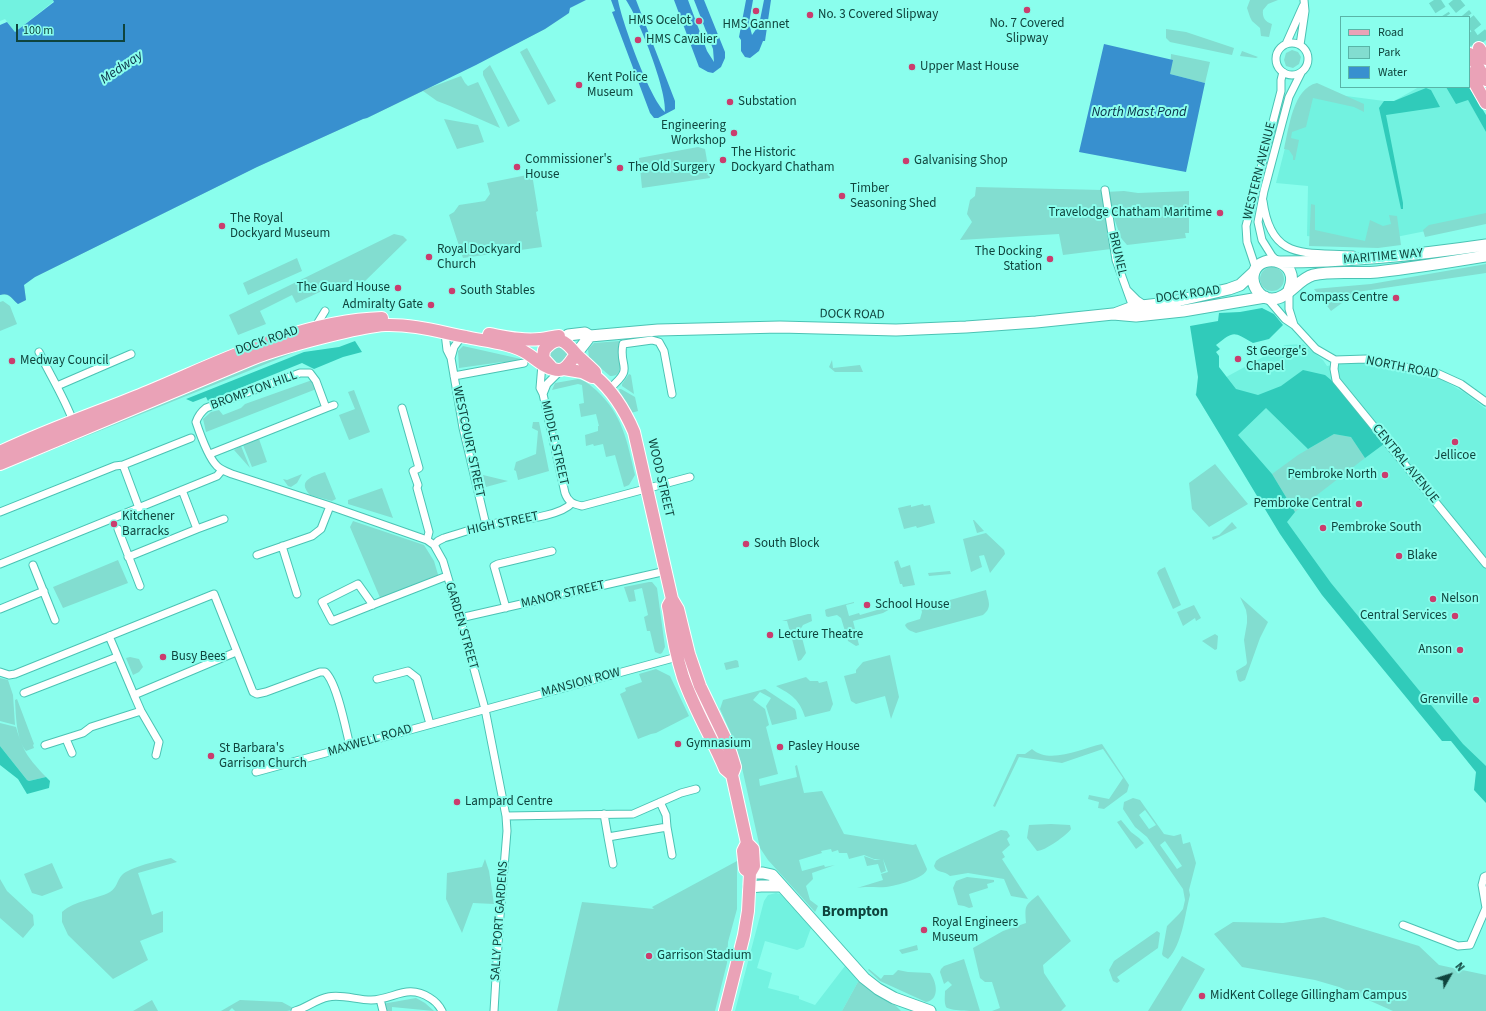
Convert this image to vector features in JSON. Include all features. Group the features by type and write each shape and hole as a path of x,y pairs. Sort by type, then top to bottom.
{"main road":[{"path":"1474,51 1486,59"},
{"path":"1474,51 1486,80"},
{"path":"1470,75 1486,103"},
{"name":"DOCK ROAD","path":"320,332 370,319 404,319 450,326 514,339 561,339"},
{"name":"DOCK ROAD","path":"0,464 33,444 75,426 141,394 289,334 359,329 386,325 406,326 517,348 555,368"},
{"path":"561,339 545,349 543,358 555,368 576,354"},
{"name":"WOOD STREET","path":"561,339 566,342 595,372 595,376 609,389 622,408 634,432 672,598 678,609 689,654 704,696 723,733 735,767 732,775 747,843 753,849 754,866 750,873 744,935 725,1011"},
{"name":"WOOD STREET","path":"555,368 582,372 592,377 595,376"},
{"name":"DOCK ROAD","path":"0,452 33,444"},
{"name":"WOOD STREET","path":"672,598 668,606 677,657 693,702 725,769 732,775"},
{"path":"677,657 689,654"},
{"path":"693,702 704,696"}],"street":[{"path":"1286,44 1291,43 1300,45 1306,51 1308,60 1301,72 1292,75 1283,72 1277,64 1276,55 1278,51 1286,44 1303,3"},
{"path":"1300,45 1304,11 1303,3"},
{"name":"WESTERN AVENUE","path":"1255,271 1247,242 1246,226 1281,91 1283,72"},
{"name":"WESTERN AVENUE","path":"1279,262 1272,256 1265,246 1258,222 1264,191 1289,97 1301,72"},
{"name":"BRUNEL","path":"1105,190 1114,252 1134,311"},
{"path":"1264,191 1263,204 1268,225 1277,240 1284,246 1299,252 1355,255 1367,259"},
{"name":"MARITIME WAY","path":"1279,262 1309,262 1395,257 1486,245"},
{"name":"MARITIME WAY","path":"1289,290 1302,281 1315,275 1376,272 1486,256"},
{"path":"1294,325 1289,310 1291,275 1287,268 1279,262 1267,261 1255,271 1253,282 1256,289 1284,319 1294,325 1316,349 1335,360"},
{"name":"DOCK ROAD","path":"1134,311 1146,306 1182,300 1229,289 1242,284 1255,271"},
{"path":"1126,288 1137,300 1146,306"},
{"path":"1266,298 1273,299 1280,297 1289,290"},
{"name":"DOCK ROAD","path":"561,339 585,333 590,336 658,330 780,327 896,330 966,327 1036,322 1134,311 1183,311 1266,298"},
{"name":"WESTCOURT STREET","path":"445,333 447,350 451,358 463,428 486,525"},
{"path":"451,358 454,347 462,336"},
{"path":"576,354 590,336"},
{"path":"609,389 621,378 624,371 622,350 623,344 657,340 664,351 672,394"},
{"path":"39,352 57,386 75,426"},
{"path":"57,386 131,354"},
{"name":"NORTH ROAD","path":"1335,360 1366,359 1439,374 1461,384 1486,402"},
{"name":"CENTRAL AVENUE","path":"1335,360 1334,369 1336,380 1393,448 1486,564"},
{"path":"454,376 524,363"},
{"name":"MIDDLE STREET","path":"543,394 555,368"},
{"name":"MIDDLE STREET","path":"555,368 540,388 543,394 567,498 572,503 582,506 648,488"},
{"name":"BROMPTON HILL","path":"222,470 215,464 196,422 201,412 206,408 305,372 313,376 316,380 326,408"},
{"path":"210,454 334,405"},
{"path":"0,564 218,475 222,470 330,506 430,543 429,532 413,470 419,468 402,408"},
{"path":"0,512 115,466 123,465 191,438"},
{"path":"123,465 139,508"},
{"path":"648,488 690,477"},
{"path":"182,490 198,529"},
{"name":"HIGH STREET","path":"430,543 486,525 539,517 566,509 572,503"},
{"path":"257,555 312,536 321,529 330,506"},
{"path":"128,556 224,519"},
{"path":"118,530 140,586"},
{"name":"GARDEN STREET","path":"430,543 443,561 460,618 485,709 506,816"},
{"path":"282,546 297,594"},
{"path":"506,608 494,566 552,550"},
{"path":"33,565 55,620"},
{"name":"MANOR STREET","path":"460,618 666,571"},
{"path":"373,605 358,584 322,602 332,621 373,605 447,576"},
{"path":"0,609 44,591"},
{"path":"0,672 7,675 13,675 214,594 253,692 257,694 266,692 320,672 326,673 329,676 333,686 350,746"},
{"path":"109,636 141,711 159,742 156,755"},
{"path":"134,695 236,652"},
{"path":"24,693 117,657"},
{"name":"MANSION ROW","path":"485,709 677,657"},
{"path":"377,679 408,671 417,678 430,724"},
{"name":"MAXWELL ROAD","path":"256,772 485,709"},
{"path":"45,745 83,733 91,728 141,711"},
{"path":"66,739 72,753"},
{"path":"506,816 633,814 681,792 696,789"},
{"path":"660,802 666,815 672,855"},
{"path":"604,814 612,864"},
{"name":"SALLY PORT GARDENS","path":"494,1011 507,831 506,816"},
{"path":"608,837 667,827"},
{"path":"750,873 772,875 864,978 878,989 894,998 930,1011"},
{"path":"1403,925 1458,946 1470,945 1486,908 1482,885 1484,877 1486,876"},
{"path":"749,887 781,886"},
{"path":"298,1011 331,996 371,1000 401,993 415,992 432,999 442,1011"},
{"path":"380,999 383,1011"}],"shaded area":[{"path":"0,0 54,1 15,32 5,19 0,21"},
{"path":"1417,88 1462,88 1486,132 1486,219 1366,243 1307,236 1308,186 1276,183 1293,117 1308,91 1394,101"},
{"path":"1426,88 1431,90 1440,107 1386,115 1403,203 1403,209 1401,209 1379,108 1384,101 1394,101"},
{"path":"1447,88 1470,88 1486,115 1486,132 1468,100 1456,104"},
{"path":"1262,308 1274,314 1283,325 1269,339 1253,343 1234,334 1216,345 1220,349 1216,352 1219,356 1219,367 1236,389 1258,395 1281,386 1303,370 1325,375 1331,380 1384,444 1365,458 1351,437 1334,434 1308,449 1266,408 1238,435 1272,474 1295,512 1287,522 1331,583 1463,744 1486,766 1486,803 1474,790 1476,772 1451,741 1442,741 1322,595 1280,534 1196,395 1198,377 1190,326 1218,321 1219,313 1240,312"},
{"path":"355,341 362,352 343,357 314,369 302,363 208,401 206,397 193,402 186,399 304,352 339,347"},
{"path":"1303,344 1323,360 1327,366 1361,362 1409,371 1435,378 1436,376 1465,393 1486,409 1486,775 1283,534 1195,394 1285,345"},
{"path":"0,746 27,780 29,781 46,777 50,781 49,788 27,794 18,779 0,765"},
{"path":"776,893 780,894 811,928 804,947 797,950 765,941 757,968 772,973 768,988 799,996 799,999 815,1005 845,966 859,980 842,1011 735,1011 764,901 768,895"}],"green space":[{"path":"1250,0 1278,0 1268,4 1263,10 1264,19 1272,24 1269,37 1261,36 1260,28 1252,21 1247,8"},
{"path":"569,13 545,29 429,88 461,76 468,86 478,82 500,128 437,101 423,91 367,118 257,167 35,277 25,283 26,300 18,304 8,295 0,295 0,281"},
{"path":"1166,29 1186,32 1234,48 1232,55 1170,42 1166,38"},
{"path":"527,48 556,101 548,105 520,52"},
{"path":"1292,50 1298,52 1301,57 1299,64 1293,68 1286,66 1284,60 1286,53"},
{"path":"1242,51 1258,57 1240,56"},
{"path":"1171,54 1210,62 1205,83 1170,74"},
{"path":"490,65 520,121 508,127 483,75 483,71"},
{"path":"1317,83 1364,104 1364,112 1354,107 1313,98 1306,127 1292,132 1291,138 1299,140 1295,160 1293,160 1293,156 1289,150 1284,149 1293,110 1302,92 1309,86"},
{"path":"444,119 478,125 484,142 457,149"},
{"path":"698,147 705,149 710,178 642,188 639,158"},
{"path":"532,174 542,247 463,258 449,215 454,212 459,205 485,201 490,194 487,183"},
{"path":"976,187 1102,190 1111,249 1063,255 1059,234 960,240 972,222 967,214 970,200 975,196"},
{"path":"1124,191 1138,193 1189,191 1189,233 1185,233 1186,238 1127,245 1121,238 1105,192"},
{"path":"1311,204 1315,205 1315,230 1365,241 1370,220 1383,226 1391,224 1389,215 1397,216 1401,245 1378,248 1309,246"},
{"path":"1486,213 1486,224 1425,237 1423,230 1429,225"},
{"path":"394,234 403,236 407,240 357,288 354,283 338,290 335,285 296,303 292,295 260,311 266,324 238,335 229,315"},
{"path":"297,258 302,271 248,295 243,283"},
{"path":"1486,264 1486,273 1357,292 1331,311 1314,289 1371,284"},
{"path":"1272,267 1281,270 1284,279 1281,288 1272,291 1263,288 1260,279 1263,270"},
{"path":"3,301 10,306 17,324 0,331 0,302"},
{"path":"619,341 619,371 615,376 610,376 589,358 588,349 594,343"},
{"path":"561,344 569,355 561,365 551,363 548,353 549,349"},
{"path":"463,346 521,359 524,363 502,362 459,368 458,351"},
{"path":"303,349 0,471 0,468 286,351"},
{"path":"832,360 833,368 860,365 863,372 835,372 829,367"},
{"path":"629,374 631,375 634,394 622,386"},
{"path":"315,379 319,388 206,432 203,419 211,412 219,410 223,415 241,408 245,404"},
{"path":"578,379 586,382 605,399 623,429 635,475 629,485 624,487 615,455 606,457 603,444 586,446 585,435 598,431 599,426 596,414 581,417 579,404 584,403 582,385 578,384 552,390 555,383"},
{"path":"619,389 635,397 638,411 631,413 620,394"},
{"path":"354,390 370,432 349,440 339,415 355,409 348,392"},
{"path":"533,422 539,422 549,471 518,480 516,471 514,470 516,462 536,454 538,431 532,428"},
{"path":"1334,434 1351,437 1365,458 1295,512 1272,474 1298,455"},
{"path":"259,439 267,462 252,467 243,445"},
{"path":"241,446 250,468 234,450"},
{"path":"1215,464 1248,504 1209,527 1192,509 1189,483"},
{"path":"325,472 336,499 332,501 310,495 305,486 308,479"},
{"path":"302,474 297,483 291,487 288,486 283,479 287,480"},
{"path":"483,475 508,481 486,487"},
{"path":"382,488 393,518 348,504 348,500"},
{"path":"923,504 924,506 930,505 935,523 917,528 916,526 904,529 898,508"},
{"path":"974,520 984,531 977,533"},
{"path":"353,521 424,545 434,561 439,578 381,600 350,527"},
{"path":"1232,522 1237,528 1213,540 1212,537 1219,535"},
{"path":"986,533 1004,550 1005,554 990,573 984,555 979,556 982,567 971,572 963,539"},
{"path":"118,560 128,583 63,608 53,587"},
{"path":"898,560 901,568 910,565 915,585 903,587 902,584 900,584 894,562"},
{"path":"1165,567 1181,605 1173,609 1157,573"},
{"path":"950,571 951,574 929,576 928,573"},
{"path":"652,582 657,588 665,647 660,654 655,652 650,631 647,631 644,617 648,615 642,588 634,590 636,601 629,602 624,587"},
{"path":"986,590 989,606 983,615 916,633 908,629 905,625 920,619 922,612 921,608"},
{"path":"1240,597 1268,622 1260,638 1245,680 1240,682 1236,671 1247,663 1244,640 1247,616"},
{"path":"890,600 892,608 883,613 853,621 859,645 856,646 848,641 841,618 837,615 826,616 825,610 827,609 854,602 846,605 849,616 859,613 860,615 877,610 877,608 887,606 886,601"},
{"path":"1194,605 1201,618 1196,621 1195,618 1183,626 1177,612"},
{"path":"811,614 812,621 803,625 800,630 806,653 801,660 798,661 787,621 782,621"},
{"path":"1215,634 1218,636 1217,649 1215,650 1202,641"},
{"path":"890,655 899,697 891,719 885,696 856,704 851,701 844,676 856,673 856,670 863,662"},
{"path":"130,657 139,659 143,667 139,672 133,675 126,658"},
{"path":"736,660 738,661 739,667 726,670 724,663"},
{"path":"656,669 670,676 689,716 656,733 638,739 620,694 626,691 625,688 642,682 639,674"},
{"path":"806,677 810,681 818,681 819,683 827,681 833,704 830,711 805,717 803,711 794,698 776,686"},
{"path":"0,678 8,680 13,695 15,725 0,721"},
{"path":"765,689 795,709 797,719 772,725 766,706 771,698 760,692 753,700 765,709 769,725 766,727 778,774 759,779 760,786 797,777 795,766 797,765 804,793 822,791 844,834 913,845 916,844 927,869 925,872 910,881 896,885 886,887 857,888 883,880 881,874 888,872 883,859 886,871 881,873 878,864 867,866 864,856 875,860 881,859 874,859 864,855 849,859 847,853 839,853 838,850 832,852 831,849 821,851 822,853 799,860 802,871 824,865 825,867 835,865 812,873 813,879 806,886 810,900 818,906 815,912 768,860 760,848 740,759 733,738 720,709 723,700"},
{"path":"17,699 34,744 34,748 26,751 18,733 15,700"},
{"path":"0,723 16,727 27,755 46,777 29,781 27,780 0,746"},
{"path":"1102,744 1129,785 1127,792 1104,809 1098,808 1099,802 1088,799 1089,795 1109,799 1123,778 1103,749 1062,763 1019,757 995,807 993,806 1017,754 1025,754 1032,749 1039,754 1057,756"},
{"path":"1133,798 1140,800 1164,834 1174,836 1181,834 1183,844 1190,842 1196,863 1189,890 1190,895 1180,938 1173,953 1168,959 1162,954 1167,926 1183,909 1185,900 1183,889 1147,837 1135,827 1123,809 1124,802","holes":["1145,810 1156,825 1149,829 1139,815","1165,841 1182,866 1177,869 1160,845"]},
{"path":"1121,820 1131,832 1144,843 1136,849 1117,822"},
{"path":"1029,825 1070,825 1071,829 1056,842 1037,851 1027,838"},
{"path":"1001,830 1007,831 1010,836 1007,839 1010,845 1002,852 1005,857 1002,859 1028,899 1011,896 1004,879 968,873 950,876 935,868 934,866 936,861 940,858"},
{"path":"171,858 177,862 138,873 152,915 163,911 163,932 140,941 148,960 113,979 68,935 62,922 62,912 73,905 110,892 122,875 131,869"},
{"path":"485,859 489,871 494,904 473,903 462,933 446,899 447,873 482,867"},
{"name":"Garrison Stadium","path":"737,861 737,909 728,942 727,963 715,1011 557,1011 582,902 654,909 652,907"},
{"path":"52,863 63,888 42,896 32,893 24,874"},
{"path":"967,877 994,880 994,882 987,884 988,888 969,894 973,907 969,908 958,905 953,888 956,881"},
{"path":"0,879 7,891 33,915 34,925 23,938 0,918"},
{"path":"1038,895 1071,941 1043,965 1044,973 1066,1006 1061,1011 992,1011 1000,1008 992,982 985,982 980,978 973,948 1003,931 1026,923 1026,907"},
{"path":"1324,917 1419,946 1439,965 1486,975 1486,1011 1393,1011 1339,987 1315,980 1242,967 1214,934 1233,922 1283,923"},
{"path":"1157,931 1160,933 1158,948 1117,977 1120,981 1117,983 1113,981 1109,970 1114,961"},
{"path":"958,934 959,937 957,939 942,943 940,939"},
{"path":"917,945 918,950 902,954 899,950"},
{"path":"1182,956 1205,969 1181,1011 1148,1011"},
{"path":"964,959 980,1011 952,1009 946,1007 945,1005 945,991 952,985 948,981 944,984 940,972 941,969 944,966"},
{"path":"869,969 881,979 884,975 893,975 898,970 930,973 936,986 934,998 926,1002 880,981 868,970"},
{"path":"859,980 892,1002 901,1011 842,1011"},
{"path":"416,998 425,1003 434,1011 392,1007 392,1011 386,1011 382,1004"},
{"path":"152,1000 158,1011 133,1011"},
{"path":"240,1000 282,1002 295,1009 287,1011 235,1011 232,1008 229,1011 221,1011"}],"water":[{"name":"Medway","path":"53,0 586,0 570,8 569,13 545,29 476,65 367,118 257,167 35,277 24,285 26,300 18,304 6,294 0,295 0,25 7,22 15,32 54,2"},
{"path":"611,0 618,0 637,59 652,92 665,112 662,88 657,72 645,38 626,0 636,0 675,101 675,109 658,118 654,118 650,113 612,12 615,11"},
{"path":"674,0 688,0 707,51 714,62 713,49 694,0 704,0 725,52 725,58 721,67 713,73 699,67"},
{"path":"746,0 753,0 749,23 752,35 759,25 764,0 771,0 765,41 763,41 759,51 750,58 745,57 741,51 741,40 739,37"},
{"name":"North Mast Pond","path":"1104,44 1173,60 1170,74 1205,83 1186,172 1079,152"}],"tunnel":[{"path":"1434,0 1444,16"},
{"path":"1453,0 1466,16"},
{"path":"1470,20 1486,40"},
{"path":"1470,34 1479,48"}],"place":[{"name":"No. 7 Covered Slipway","path":"1027,10"},
{"name":"HMS Gannet","path":"756,11"},
{"name":"No. 3 Covered Slipway","path":"810,15"},
{"name":"HMS Ocelot","path":"699,21"},
{"name":"HMS Cavalier","path":"638,40"},
{"name":"Upper Mast House","path":"912,67"},
{"name":"Kent Police Museum","path":"579,85"},
{"name":"Substation","path":"730,102"},
{"name":"Engineering Workshop","path":"734,133"},
{"name":"The Historic Dockyard Chatham","path":"723,160"},
{"name":"Galvanising Shop","path":"906,161"},
{"name":"Commissioner's House","path":"517,167"},
{"name":"The Old Surgery","path":"620,168"},
{"name":"Timber Seasoning Shed","path":"842,196"},
{"name":"Travelodge Chatham Maritime","path":"1220,213"},
{"name":"The Royal Dockyard Museum","path":"222,226"},
{"name":"Royal Dockyard Church","path":"429,257"},
{"name":"The Docking Station","path":"1050,259"},
{"name":"The Guard House","path":"398,288"},
{"name":"South Stables","path":"452,291"},
{"name":"Compass Centre","path":"1396,298"},
{"name":"Admiralty Gate","path":"431,305"},
{"name":"St George's Chapel","path":"1238,359"},
{"name":"Medway Council","path":"12,361"},
{"name":"Jellicoe","path":"1455,442"},
{"name":"Pembroke North","path":"1385,475"},
{"name":"Pembroke Central","path":"1359,504"},
{"name":"Kitchener Barracks","path":"114,524"},
{"name":"Pembroke South","path":"1323,528"},
{"name":"South Block","path":"746,544"},
{"name":"Blake","path":"1399,556"},
{"name":"Nelson","path":"1433,599"},
{"name":"School House","path":"867,605"},
{"name":"Central Services","path":"1455,616"},
{"name":"Lecture Theatre","path":"770,635"},
{"name":"Anson","path":"1460,650"},
{"name":"Busy Bees","path":"163,657"},
{"name":"Grenville","path":"1476,700"},
{"name":"Gymnasium","path":"678,744"},
{"name":"Pasley House","path":"780,747"},
{"name":"St Barbara's Garrison Church","path":"211,756"},
{"name":"Lampard Centre","path":"457,802"},
{"name":"Royal Engineers Museum","path":"924,930"},
{"name":"Garrison Stadium","path":"649,956"},
{"name":"MidKent College Gillingham Campus","path":"1202,996"}],"district":[{"name":"Brompton","path":"855,913"}]}
